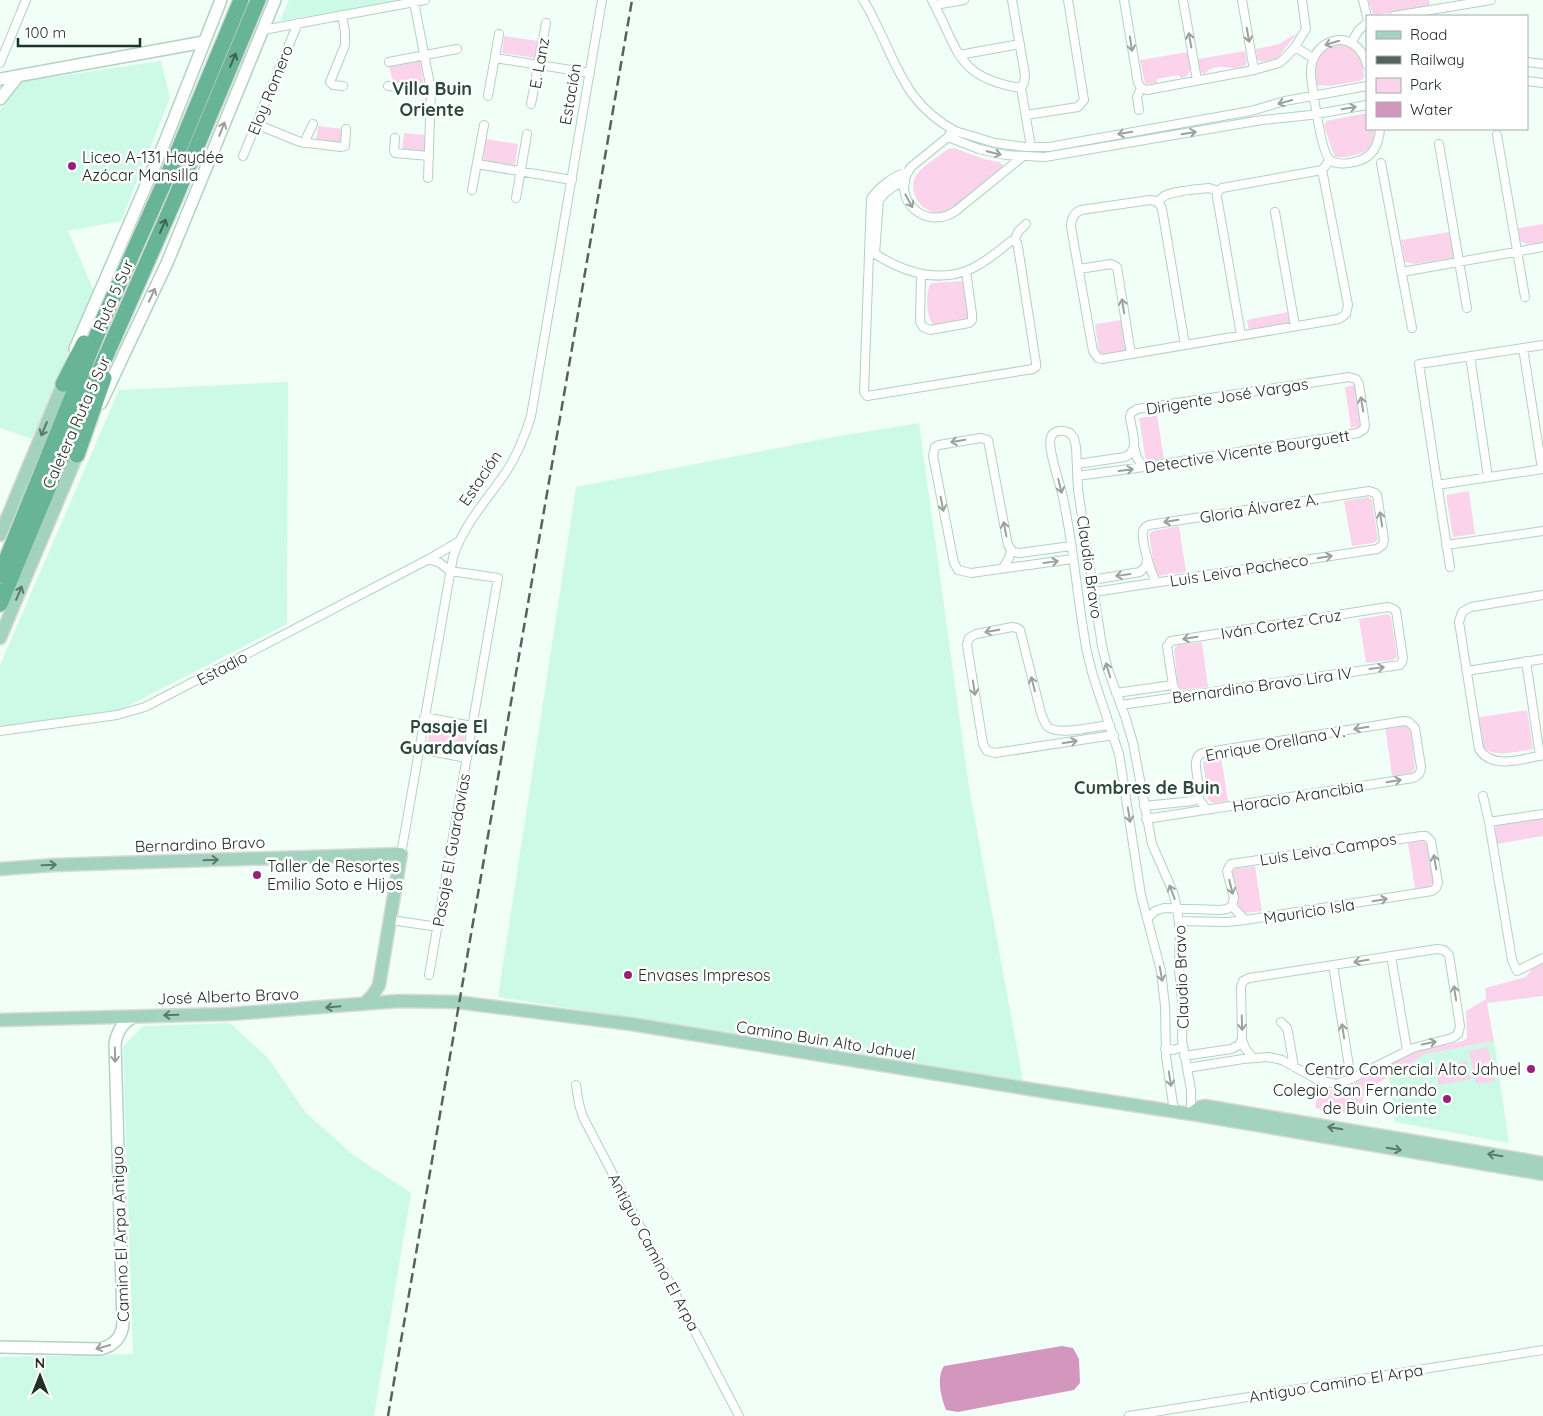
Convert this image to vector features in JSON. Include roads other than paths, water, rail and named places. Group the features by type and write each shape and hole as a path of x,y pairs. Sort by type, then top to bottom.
{"highway":[{"name":"Ruta 5 Sur","path":"0,575 103,320 176,156 241,0"},
{"name":"Ruta 5 Sur","path":"0,604 258,0"},
{"path":"63,384 141,235"},
{"path":"77,455 101,388 128,302"}],"main road":[{"name":"Caletera Ruta 5 Sur","path":"0,535 63,384 74,352 164,144 221,0"},
{"name":"Caletera Ruta 5 Sur","path":"0,638 77,455 157,286 276,0"},
{"path":"0,79 204,42"},
{"path":"0,99 18,76"},
{"name":"Bernardino Bravo","path":"0,869 54,865 401,854"},
{"name":"Estación","path":"364,1004 376,990 382,973 401,854"},
{"path":"382,973 382,979 387,991 399,1002"},
{"name":"José Alberto Bravo","path":"0,1020 249,1013 399,1002 456,1002"},
{"name":"Camino Buin Alto Jahuel","path":"456,1002 591,1018 1174,1111 1543,1174"},
{"name":"Camino El Arpa Antiguo","path":"0,1347 100,1350 111,1346 121,1334 123,1323 114,1044 120,1027 136,1016"},
{"name":"Camino Buin Alto Jahuel","path":"1191,1114 1200,1107 1205,1106 1543,1163"}],"street":[{"path":"0,63 26,0"},
{"path":"263,30 425,0"},
{"name":"Estación","path":"401,854 450,571 458,542 512,462 528,426 602,0"},
{"path":"863,0 908,90 928,113 957,132 995,143 1031,147 1072,143 1251,111 1285,101 1366,86"},
{"path":"964,0 933,3 959,56 969,68 984,78 998,84 1021,88"},
{"path":"1012,0 1025,75 1021,88 1031,147"},
{"path":"1026,115 1078,106 1084,100 1068,0"},
{"path":"1124,0 1138,83 1141,88 1147,90 1254,70 1280,63 1286,58 1306,29 1302,0"},
{"path":"1183,0 1197,80"},
{"path":"1242,0 1254,70"},
{"path":"1362,0 1366,15"},
{"path":"1434,0 1436,9"},
{"path":"1400,15 1491,0"},
{"path":"414,2 431,90 428,178"},
{"path":"342,15 345,45 330,82 333,85 343,86"},
{"name":"E. Lanz","path":"532,104 546,23"},
{"name":"Eloy Romero","path":"243,156 298,24"},
{"path":"1352,42 1358,31 1366,24"},
{"path":"488,96 499,34"},
{"path":"1366,62 1363,54 1352,42 1338,41 1327,44 1320,48 1314,58 1310,70 1325,151 1330,160 1338,163 1360,160 1375,150 1380,130"},
{"path":"959,56 1020,44"},
{"path":"1295,46 1314,58"},
{"path":"389,62 457,49"},
{"path":"495,58 590,73"},
{"path":"1528,62 1543,64"},
{"path":"1528,81 1543,83"},
{"path":"388,86 447,91"},
{"path":"1140,110 1137,97 1141,88"},
{"path":"948,137 979,149 1006,155 1045,157 1262,120 1318,114 1366,105"},
{"path":"256,124 304,143 343,147 345,145 346,129"},
{"path":"304,143 314,124"},
{"path":"472,190 484,125"},
{"path":"957,132 950,133 948,137 916,163 908,172 905,182 905,195 911,206 925,216 941,218 954,213 1022,157"},
{"path":"516,198 527,134"},
{"path":"1497,135 1525,297"},
{"path":"395,138 395,153 429,156"},
{"path":"1072,143 1070,149 1075,153"},
{"path":"1439,144 1467,308"},
{"path":"1241,335 1217,197 1218,191 1222,188 1322,170 1330,160"},
{"path":"1382,163 1412,328"},
{"path":"477,164 572,180"},
{"path":"1185,345 1162,209 1158,202 1150,200 1081,210 1076,213 1072,219 1071,227 1093,354 1096,357 1102,359 1185,345 1241,335 1339,319 1346,314 1348,308 1322,170"},
{"path":"872,252 871,199 875,192 895,177 908,172"},
{"path":"905,182 898,184 883,194 879,200 872,252 864,392 868,396 1036,367 1018,243 1014,241"},
{"path":"1158,202 1161,197 1168,194 1209,188 1218,191"},
{"path":"1275,212 1295,326"},
{"path":"872,252 893,265 920,274 942,275 966,271 980,264 1011,241 1014,241 1018,232 1026,224"},
{"path":"1402,272 1543,247"},
{"path":"1079,269 1111,264 1117,267 1131,354"},
{"path":"920,274 920,322 923,327 930,330 969,323 972,320 966,271"},
{"path":"1450,567 1419,364 1543,345"},
{"path":"1437,485 1542,469 1523,348"},
{"path":"1470,356 1488,477"},
{"name":"Dirigente José Vargas","path":"1144,467 1137,458 1134,444 1130,417 1131,413 1135,410 1349,377 1356,379"},
{"name":"Detective Vicente Bourguett","path":"1077,476 1360,432 1365,428 1365,421 1359,384 1356,379"},
{"name":"Claudio Bravo","path":"1174,1111 1165,1048 1163,988 1157,956 1141,895 1118,749 1093,676 1083,633 1064,506 1050,448 1050,438 1053,433 1064,430 1072,435 1075,441 1080,504 1105,660 1133,743 1152,844 1177,908 1183,1047 1191,1090 1191,1114"},
{"path":"1018,566 1014,552 1008,545 988,440 981,438 939,445 934,449 933,456 956,568 971,573 1073,559"},
{"name":"Dirigente José Vargas","path":"1132,453 1134,444"},
{"name":"Detective Vicente Bourguett","path":"1077,464 1125,457 1132,453"},
{"name":"Gloria Álvarez A.","path":"1147,560 1143,534 1148,525 1369,491 1375,493 1378,498 1384,539 1383,545"},
{"name":"Claudio Bravo","path":"1064,506 1080,504"},
{"path":"1446,545 1543,531"},
{"name":"Estadio","path":"0,731 117,715 146,707 458,542"},
{"name":"Luis Leiva Pacheco","path":"1094,592 1377,549 1383,545"},
{"path":"1003,568 1014,552 1071,546"},
{"path":"429,559 450,571"},
{"path":"1147,560 1156,582"},
{"name":"Luis Leiva Pacheco","path":"1092,580 1138,573 1144,569 1147,560"},
{"name":"Pasaje El Guardavías","path":"429,975 498,578 450,571"},
{"path":"1526,661 1542,756 1502,762 1486,757 1479,750 1478,744 1459,622 1462,612 1476,606 1543,595"},
{"name":"Iván Cortez Cruz","path":"1172,685 1167,649 1168,643 1173,640 1388,607 1394,608 1396,611 1403,658 1402,663"},
{"path":"1110,724 1061,731 1051,729 1044,722 1019,629 1012,627 976,634 968,640 967,645 983,744 987,751 996,753 1114,735"},
{"name":"Claudio Bravo","path":"1083,633 1099,631"},
{"path":"1467,670 1543,659"},
{"name":"Bernardino Bravo Lira IV","path":"1121,705 1180,698 1402,663"},
{"path":"1172,685 1180,698"},
{"name":"Bernardino Bravo Lira IV","path":"1116,693 1172,685"},
{"path":"424,718 472,726"},
{"name":"Enrique Orellana V.","path":"1198,798 1200,791 1196,759 1202,753 1404,721 1409,722"},
{"name":"Horacio Arancibia","path":"1146,819 1414,778 1419,775 1421,767 1415,728 1409,722"},
{"path":"1048,745 1051,729"},
{"path":"1118,749 1124,744 1133,743"},
{"path":"419,750 467,758"},
{"path":"1483,796 1512,960 1517,971 1543,958"},
{"path":"1144,806 1192,801 1198,798 1207,810"},
{"path":"1489,822 1543,814"},
{"name":"Luis Leiva Campos","path":"1232,906 1234,898 1228,867 1234,864 1421,836 1428,837 1432,844 1438,880 1436,888"},
{"name":"Mauricio Isla","path":"1179,921 1227,922 1245,920 1429,892 1436,888"},
{"path":"1177,908 1220,910 1232,906 1245,920"},
{"name":"Claudio Bravo","path":"1147,919 1159,910 1177,908"},
{"path":"391,920 438,927"},
{"path":"1187,1068 1253,1058 1273,1058 1282,1060 1324,1083 1336,1084 1351,1079 1407,1050 1452,1038 1460,1030 1449,955 1444,950 1432,950 1246,980 1242,984 1240,992 1242,1039 1253,1058"},
{"path":"1392,956 1407,1050"},
{"path":"1333,965 1351,1079"},
{"path":"1282,1022 1287,1028 1294,1067"},
{"path":"1184,1056 1231,1049 1239,1045 1242,1039"},
{"name":"Claudio Bravo","path":"1165,1048 1173,1050 1183,1047"},
{"name":"Antiguo Camino El Arpa","path":"576,1085 578,1104 583,1117 739,1416"},
{"name":"Antiguo Camino El Arpa","path":"1129,1416 1543,1350"}],"water":[{"path":"1062,1346 1073,1348 1079,1359 1080,1383 1074,1390 958,1412 946,1410 942,1400 940,1382 944,1366"}],"railway":[{"path":"388,1416 632,0"}],"place":[{"name":"Liceo A-131 Haydée Azócar Mansilla","path":"72,166"},
{"name":"Taller de Resortes Emilio Soto e Hijos","path":"257,875"},
{"name":"Envases Impresos","path":"628,975"},
{"name":"Centro Comercial Alto Jahuel","path":"1531,1069"},
{"name":"Colegio San Fernando de Buin Oriente","path":"1447,1099"}],"district":[{"name":"Villa Buin Oriente","path":"432,99"},
{"name":"Pasaje El Guardavías","path":"449,738"},
{"name":"Cumbres de Buin","path":"1147,788"}]}
